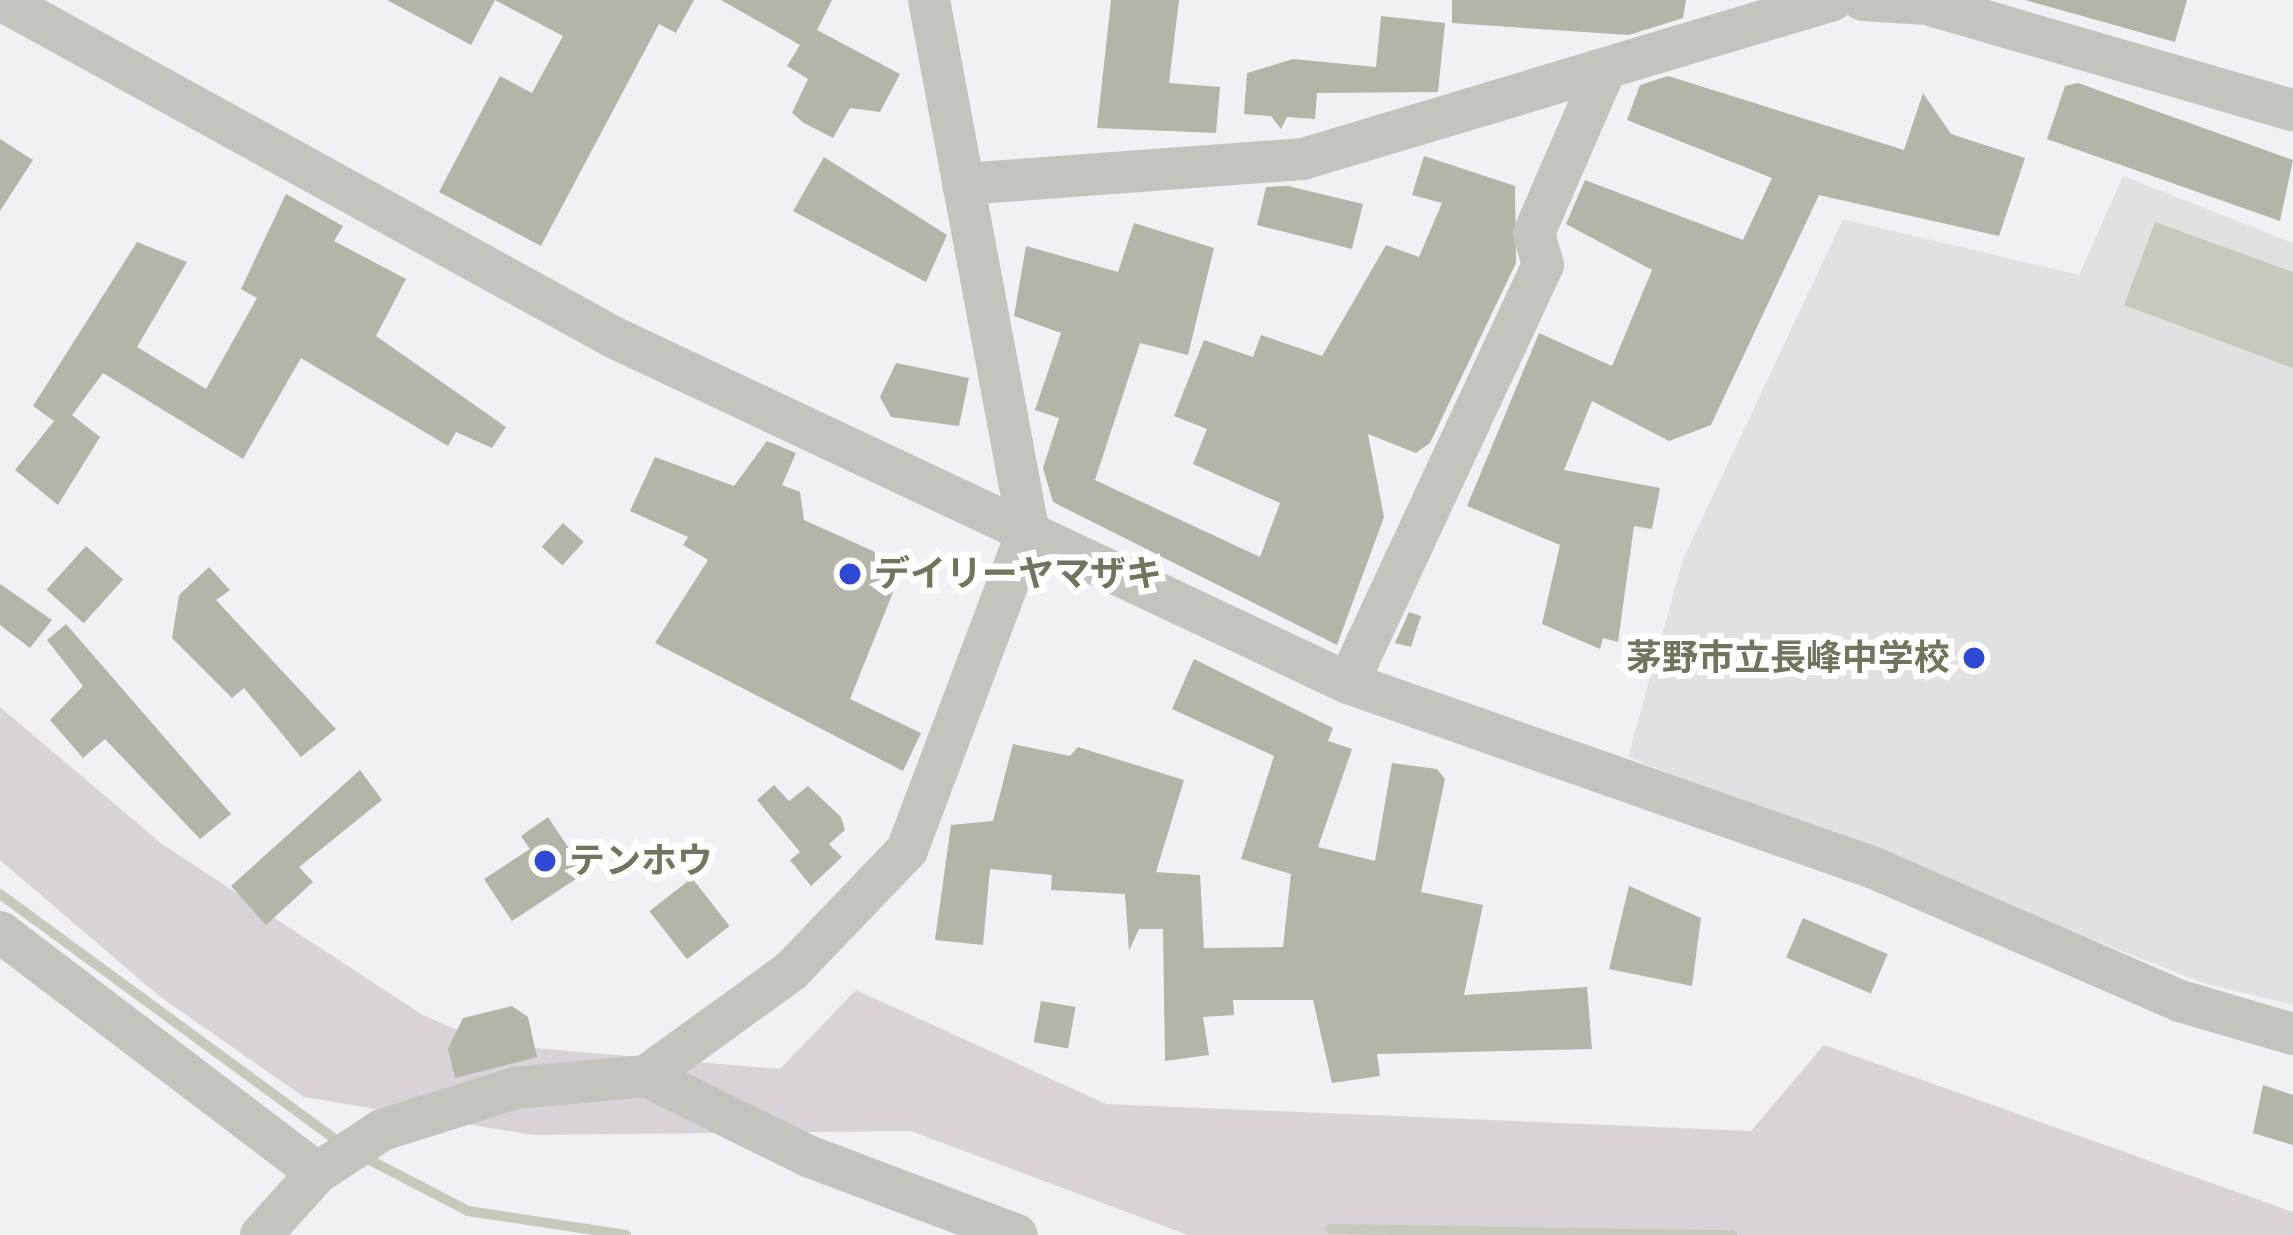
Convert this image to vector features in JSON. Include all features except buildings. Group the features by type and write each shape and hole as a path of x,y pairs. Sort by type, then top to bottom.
{"street":[{"path":"1,0 615,338 1348,683 1874,868 2180,1001 2293,1034"},
{"path":"261,1235 317,1173 382,1130 515,1088 646,1076 791,971 908,850 1028,529 929,0"},
{"path":"963,184 1303,159 1833,0"},
{"path":"1863,0 1927,4 2293,110"},
{"path":"1348,683 1543,265 1534,233 1604,72"},
{"path":"0,932 317,1173"},
{"path":"646,1076 808,1156 1017,1235"}],"shaded area":[{"name":"茅野市立長峰中学校","path":"2123,176 2293,243 2293,1005 2206,984 1628,757 1683,559 1843,219 2079,275"},
{"path":"2155,222 2293,272 2293,368 2124,305"},
{"path":"0,707 162,844 421,1014 489,1044 780,1069 856,990 1106,1104 1751,1131 1824,1045 2293,1212 2293,1235 1188,1235 911,1131 533,1135 304,1097 159,996 0,860"}],"waterway":[{"path":"0,894 341,1144"},
{"path":"362,1156 468,1211 626,1235"},
{"path":"1331,1229 1732,1235"}],"place":[{"name":"デイリーヤマザキ","path":"850,574"},
{"name":"茅野市立長峰中学校","path":"1974,658"},
{"name":"テンホウ","path":"545,861"}]}
